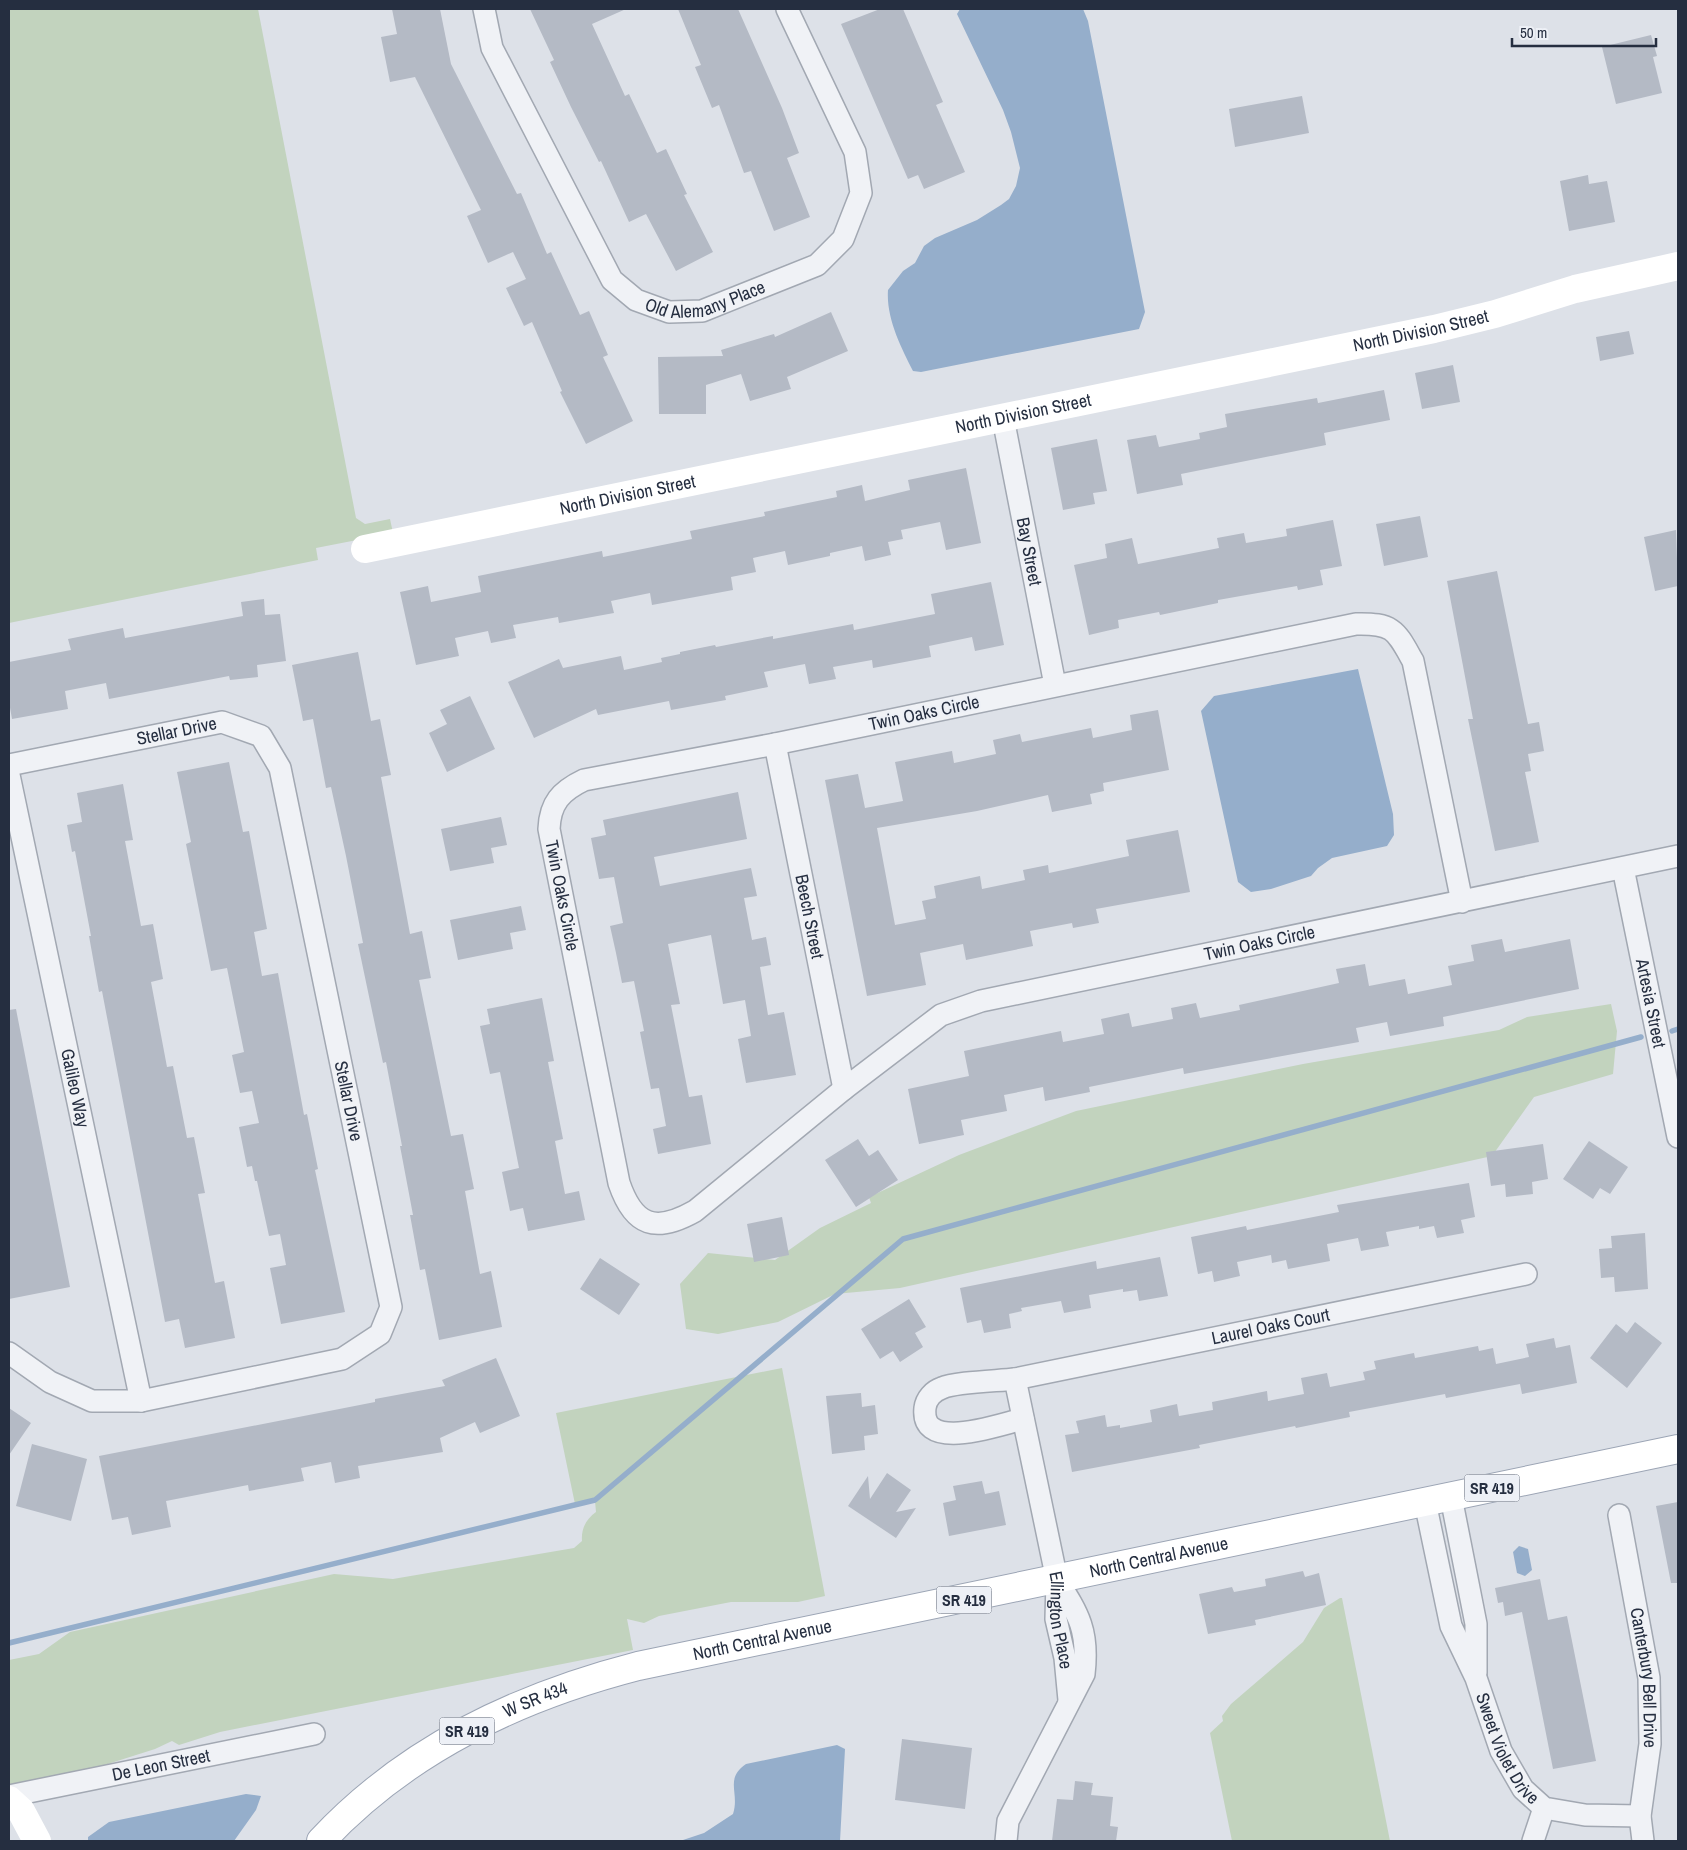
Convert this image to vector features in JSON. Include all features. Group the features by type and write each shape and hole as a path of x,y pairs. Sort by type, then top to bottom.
{"main road":[{"name":"North Division Street","path":"365,549 1434,329 1495,314 1576,289 1678,266"},
{"name":"North Central Avenue","path":"638,1666 1678,1449"},
{"name":"W SR 434","path":"321,1841 372,1792 449,1740 549,1692 638,1666"},
{"path":"9,1800 21,1811 37,1841"}],"street":[{"name":"Old Alemany Place","path":"484,9 492,48 612,280 636,300 669,312 702,310 817,265 843,239 861,194 855,152 787,9"},
{"name":"Bay Street","path":"1003,418 1056,685"},
{"name":"Twin Oaks Circle","path":"1462,902 1413,661 1398,634 1379,624 1356,624 775,744 584,780 569,787 556,799 550,814 550,829 619,1183 626,1203 647,1223 664,1224 680,1219 695,1211 844,1089 940,1015 966,1005 1462,902 1678,856"},
{"name":"Stellar Drive","path":"9,765 222,722 261,736 280,768 392,1307 380,1334 342,1359 141,1401 92,1401 50,1382 9,1353"},
{"name":"Beech Street","path":"775,744 844,1089"},
{"name":"Galileo Way","path":"9,775 141,1401"},
{"name":"Artesia Street","path":"1623,868 1678,1136"},
{"name":"Laurel Oaks Court","path":"1023,1419 954,1435 937,1432 928,1422 925,1408 929,1396 942,1388 1015,1379 1526,1274"},
{"path":"1015,1379 1057,1580"},
{"name":"Sweet Violet Drive","path":"1451,1497 1476,1624 1476,1678"},
{"name":"Sweet Violet Drive","path":"1425,1502 1451,1626 1476,1678 1501,1751 1524,1789 1544,1808 1585,1815 1640,1816"},
{"name":"Canterbury Bell Drive","path":"1619,1515 1649,1678 1650,1744 1640,1816 1642,1841"},
{"name":"Ellington Place","path":"1006,1841 1008,1821 1069,1700 1065,1658 1056,1619 1057,1580"},
{"name":"De Leon Street","path":"9,1796 314,1734"},
{"path":"1533,1841 1544,1808"}],"green space":[{"path":"9,9 258,9 356,518 365,524 390,519 393,533 316,548 318,560 9,623"},
{"path":"1611,1004 1617,1031 1613,1074 1534,1097 1492,1156 900,1288 835,1294 778,1322 718,1334 686,1329 680,1284 708,1253 775,1260 820,1228 871,1203 869,1197 959,1155 1076,1111 1303,1064 1499,1030 1527,1017"},
{"path":"782,1368 825,1596 798,1602 731,1602 659,1616 644,1623 627,1619 633,1650 220,1732 179,1745 172,1741 155,1749 92,1769 9,1785 9,1660 39,1654 70,1632 334,1574 393,1579 574,1548 582,1541 582,1532 585,1525 596,1512 595,1501 575,1504 556,1413"},
{"path":"1342,1598 1390,1841 1232,1841 1210,1733 1223,1721 1222,1716 1231,1704 1303,1642 1324,1608"}],"water":[{"path":"960,9 1083,9 1088,21 1145,312 1139,329 921,372 913,371 892,322 889,311 888,290 903,271 915,263 924,246 935,238 977,220 1009,199 1016,186 1020,168 1003,110 957,14"},
{"path":"1358,669 1393,814 1394,835 1387,846 1332,858 1318,868 1311,876 1271,889 1251,892 1238,882 1201,711 1214,696"},
{"path":"1519,1546 1528,1549 1532,1570 1525,1576 1517,1573 1513,1552"},
{"path":"837,1745 845,1749 840,1841 680,1841 704,1833 733,1814 735,1806 734,1781 739,1770 746,1764"},
{"path":"246,1794 261,1796 256,1810 234,1841 88,1841 88,1837 109,1822"}],"building":[{"path":"392,9 440,9 451,64 517,194 521,193 547,254 551,252 580,315 589,311 608,355 603,357 633,421 586,444 560,392 562,391 532,322 524,326 506,288 526,279 513,252 488,263 467,216 481,210 415,77 390,82 381,37 397,34"},
{"path":"530,9 626,9 592,24 625,96 629,94 657,153 666,149 687,194 684,195 713,252 676,271 646,214 629,222 601,161 599,162 550,62 554,60"},
{"path":"678,9 738,9 782,108 799,153 787,158 810,217 774,231 751,171 744,173 719,105 712,108 695,67 701,65"},
{"path":"880,9 903,9 943,102 936,105 965,172 924,189 918,175 908,179 841,24"},
{"path":"1651,35 1657,56 1653,57 1662,93 1616,104 1602,47"},
{"path":"1302,96 1309,133 1235,147 1229,109"},
{"path":"1588,175 1589,184 1607,181 1615,222 1569,231 1560,181"},
{"path":"831,312 848,351 787,377 791,389 750,401 741,374 706,385 706,414 659,414 658,357 723,356 721,350 774,334 775,337"},
{"path":"1629,331 1634,354 1600,361 1596,337"},
{"path":"1453,365 1460,402 1422,409 1415,373"},
{"path":"1384,390 1390,420 1324,433 1326,445 1181,474 1183,485 1137,494 1127,440 1156,435 1159,447 1200,439 1199,433 1227,427 1225,414 1317,398 1318,403"},
{"path":"1097,439 1107,491 1093,493 1095,504 1063,510 1051,448"},
{"path":"966,468 981,543 946,550 940,522 901,530 903,539 888,542 891,555 865,561 862,546 830,553 830,556 788,565 785,551 753,558 756,572 731,577 733,590 652,605 650,593 611,601 614,613 559,623 558,617 513,625 516,638 491,643 488,631 455,638 459,656 416,665 400,592 428,586 431,602 481,592 478,576 602,551 603,557 692,539 690,531 765,516 764,512 837,497 836,491 862,485 865,501 910,490 908,480"},
{"path":"1420,516 1428,557 1384,566 1376,524"},
{"path":"1333,520 1342,566 1320,570 1323,585 1298,590 1297,586 1218,600 1218,603 1160,615 1159,612 1118,620 1119,628 1089,635 1074,565 1107,558 1105,544 1132,538 1138,564 1219,548 1217,538 1244,533 1246,543 1287,536 1286,529"},
{"path":"1676,530 1678,586 1655,591 1644,537"},
{"path":"1497,571 1528,724 1539,722 1544,751 1528,754 1531,771 1525,772 1539,842 1495,851 1468,719 1473,719 1447,581"},
{"path":"991,582 1004,645 975,651 972,637 929,646 931,657 873,668 872,660 833,667 836,679 809,684 805,664 764,672 768,687 725,696 726,700 671,710 669,701 598,715 596,709 534,738 508,682 559,659 563,668 621,656 624,670 662,662 661,658 680,654 680,652 715,645 716,647 773,636 773,639 853,624 854,630 935,614 931,594"},
{"path":"264,599 265,615 280,614 286,661 257,665 258,677 230,680 229,676 109,699 106,683 65,691 68,709 12,719 9,702 9,662 71,650 68,639 123,628 125,638 243,616 241,602"},
{"path":"358,652 371,721 380,719 391,775 381,777 410,934 422,931 431,978 419,980 451,1136 463,1134 474,1189 465,1191 480,1274 491,1271 502,1327 439,1340 425,1269 420,1270 410,1215 413,1215 400,1146 402,1146 386,1062 383,1063 358,944 363,943 331,787 326,788 313,719 303,721 292,665"},
{"path":"470,696 495,749 447,772 429,733 447,724 440,710"},
{"path":"1158,710 1169,770 1103,783 1104,791 1090,794 1092,804 1052,812 1048,795 977,811 877,828 895,925 926,919 922,901 936,898 934,886 980,876 982,889 1025,880 1023,870 1048,865 1049,873 1129,856 1126,840 1178,830 1190,892 1096,909 1099,923 1073,928 1072,923 1030,931 1033,946 966,960 963,944 920,953 926,985 867,996 825,780 858,774 865,808 903,801 895,762 952,751 954,763 996,754 993,740 1020,734 1022,742 1091,728 1093,738 1132,730 1130,715"},
{"path":"229,762 243,832 249,831 267,929 254,932 262,976 278,973 304,1115 307,1114 318,1169 315,1170 345,1312 281,1324 270,1268 286,1265 280,1234 269,1236 257,1181 255,1181 252,1166 247,1167 239,1127 259,1123 252,1091 240,1093 232,1055 244,1052 227,968 211,971 186,844 191,842 177,772"},
{"path":"123,784 133,840 125,841 141,926 153,924 163,979 151,982 167,1067 173,1066 187,1138 194,1137 205,1193 198,1194 215,1283 224,1281 235,1338 185,1348 179,1319 165,1322 102,991 99,992 89,936 91,936 75,851 72,852 67,825 82,822 77,793"},
{"path":"738,792 747,839 654,857 660,886 751,868 757,896 744,898 752,940 766,937 771,965 760,967 768,1015 784,1012 796,1075 746,1083 738,1039 751,1036 745,1000 723,1004 711,935 668,944 680,1004 671,1005 689,1097 702,1095 711,1144 658,1154 653,1129 666,1126 659,1088 651,1089 640,1032 644,1031 634,981 622,983 610,926 623,923 614,877 599,879 591,838 606,835 603,820"},
{"path":"501,817 507,845 491,848 494,863 450,871 441,829"},
{"path":"521,906 526,930 510,933 513,949 458,960 450,920"},
{"path":"1502,939 1505,952 1570,939 1579,989 1443,1017 1444,1026 1390,1036 1387,1022 1356,1028 1359,1042 1184,1074 1183,1068 1089,1087 1090,1092 1045,1101 1043,1087 1004,1095 1007,1111 961,1120 964,1135 919,1144 908,1089 969,1076 964,1051 1061,1031 1063,1042 1104,1034 1101,1019 1129,1013 1132,1027 1173,1019 1171,1008 1196,1003 1200,1018 1240,1010 1239,1005 1339,983 1336,969 1365,964 1369,986 1405,979 1408,994 1452,985 1448,966 1474,961 1471,945"},
{"path":"542,998 554,1061 548,1062 563,1139 555,1141 565,1194 579,1191 585,1220 528,1231 523,1208 510,1211 502,1172 519,1168 500,1072 490,1074 480,1026 490,1024 487,1009"},
{"path":"16,1009 70,1287 9,1299 9,1010"},
{"path":"858,1139 869,1156 878,1150 898,1180 856,1207 825,1160"},
{"path":"1589,1141 1628,1167 1610,1194 1600,1188 1593,1199 1563,1179"},
{"path":"1543,1144 1548,1179 1532,1182 1533,1194 1506,1197 1505,1184 1491,1186 1486,1152"},
{"path":"1469,1183 1475,1217 1461,1220 1464,1233 1437,1238 1434,1226 1419,1229 1419,1226 1386,1232 1389,1246 1361,1251 1358,1238 1327,1244 1330,1261 1288,1269 1286,1260 1272,1263 1271,1255 1237,1262 1240,1276 1214,1282 1212,1271 1198,1274 1191,1237 1246,1226 1247,1230 1339,1212 1337,1205"},
{"path":"782,1217 789,1255 754,1262 747,1224"},
{"path":"1645,1233 1648,1289 1615,1292 1614,1277 1601,1278 1599,1249 1612,1248 1611,1236"},
{"path":"1160,1257 1168,1296 1139,1301 1137,1290 1123,1292 1123,1289 1089,1295 1091,1308 1064,1313 1061,1301 1021,1308 1022,1311 1009,1314 1011,1328 984,1333 981,1320 967,1323 960,1288 1096,1261 1097,1269"},
{"path":"600,1258 640,1284 619,1315 580,1289"},
{"path":"909,1299 926,1327 915,1333 923,1347 900,1362 893,1351 880,1359 861,1329"},
{"path":"1635,1322 1662,1343 1627,1388 1590,1358 1616,1324 1627,1333"},
{"path":"1554,1338 1556,1348 1570,1345 1577,1383 1522,1394 1520,1384 1446,1398 1445,1394 1349,1412 1350,1417 1296,1428 1295,1426 1199,1445 1200,1448 1072,1472 1065,1435 1079,1433 1076,1421 1105,1415 1107,1427 1120,1425 1120,1428 1152,1422 1150,1410 1177,1404 1179,1416 1213,1410 1212,1402 1267,1391 1268,1401 1304,1394 1301,1378 1327,1373 1330,1387 1365,1380 1363,1372 1376,1369 1374,1361 1414,1353 1415,1358 1478,1346 1479,1351 1493,1348 1496,1364 1529,1357 1526,1344"},
{"path":"496,1358 520,1416 480,1433 475,1422 440,1438 443,1452 358,1466 360,1478 335,1483 331,1462 301,1468 304,1481 249,1491 248,1485 166,1501 171,1527 132,1535 128,1517 112,1520 99,1456 375,1402 375,1399 445,1386 442,1380"},
{"path":"861,1393 862,1407 875,1405 878,1434 864,1436 865,1450 832,1454 826,1396"},
{"path":"9,1408 31,1423 9,1455"},
{"path":"32,1444 87,1459 71,1521 16,1506"},
{"path":"887,1473 911,1490 896,1512 916,1508 896,1538 848,1506 868,1476 870,1499"},
{"path":"982,1481 985,1494 999,1491 1006,1525 949,1536 943,1503 956,1500 953,1486"},
{"path":"1678,1502 1678,1583 1671,1583 1656,1506"},
{"path":"1303,1571 1305,1577 1319,1573 1326,1605 1255,1620 1256,1625 1208,1634 1199,1594 1232,1587 1234,1592 1266,1586 1265,1579"},
{"path":"1540,1579 1548,1620 1567,1616 1596,1761 1553,1769 1522,1612 1505,1616 1503,1602 1498,1603 1495,1588"},
{"path":"902,1739 972,1748 965,1809 895,1800"},
{"path":"1075,1781 1093,1783 1091,1795 1113,1797 1110,1826 1118,1827 1116,1841 1052,1841 1057,1799 1073,1800"}],"waterway":[{"path":"1672,1031 1678,1029"},
{"path":"9,1643 595,1500 903,1239 1641,1037"}]}
